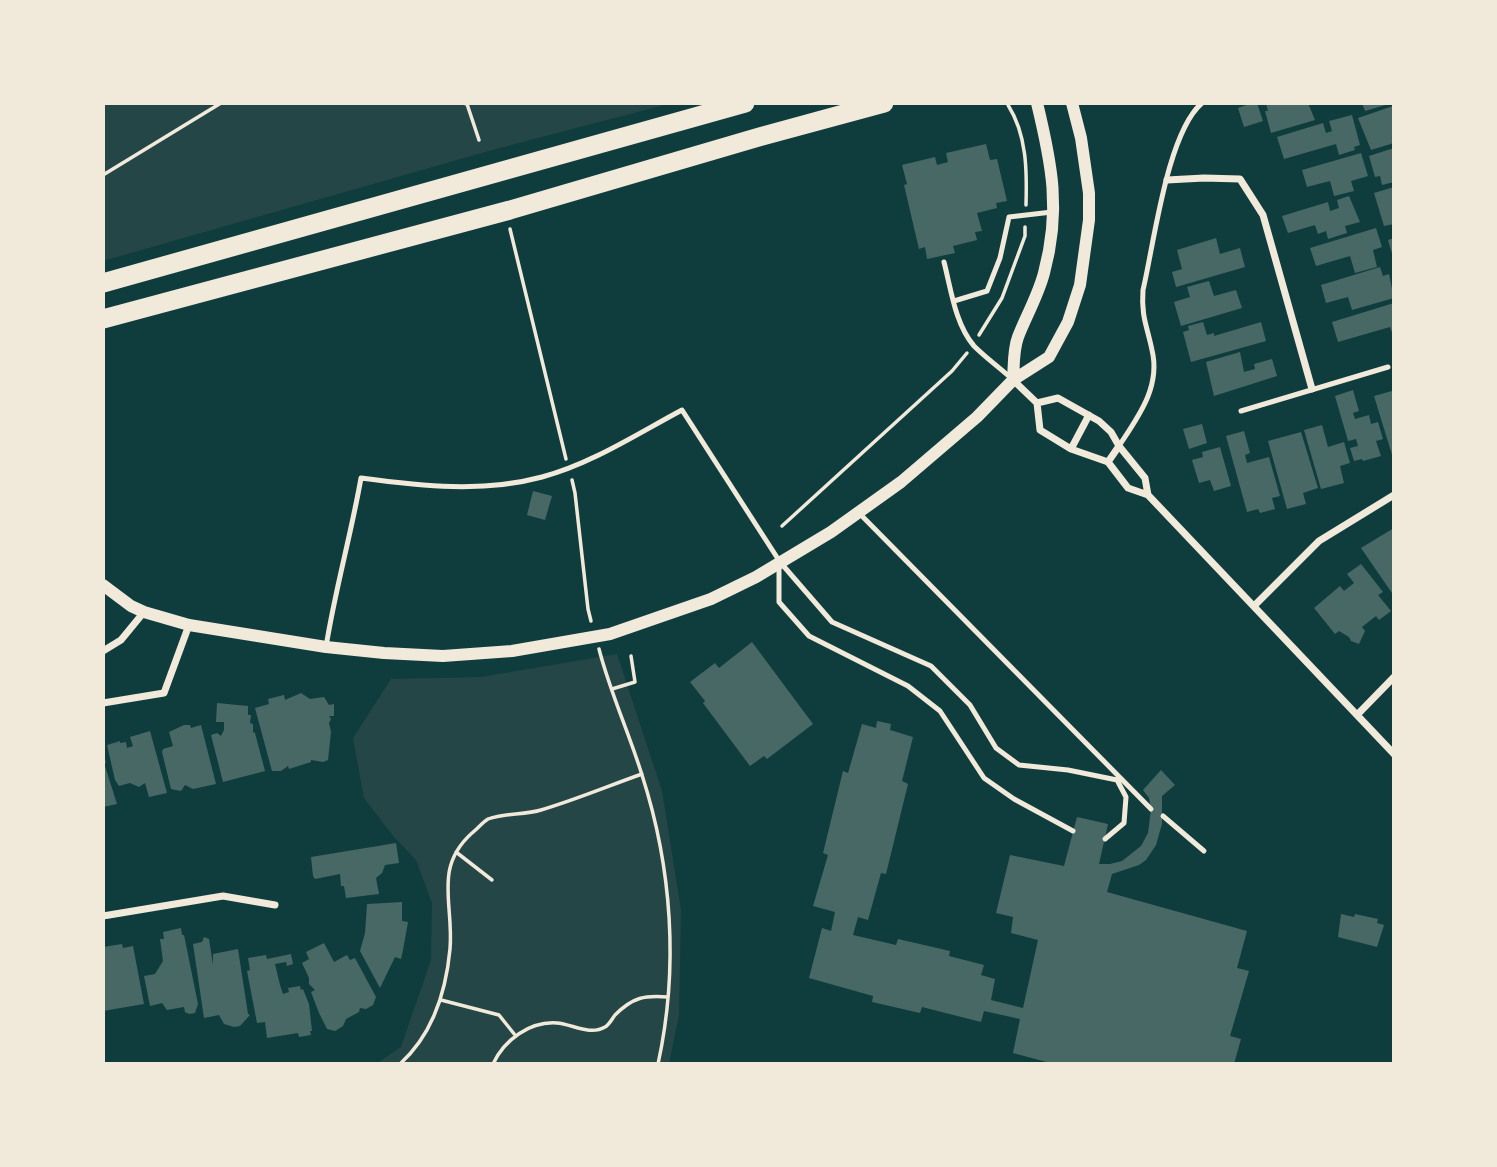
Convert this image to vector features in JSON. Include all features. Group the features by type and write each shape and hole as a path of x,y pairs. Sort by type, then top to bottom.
{"highway":[{"path":"103,283 745,103"},
{"path":"103,318 510,210 884,103"}],"street":[{"path":"1013,380 1016,340 1032,309 1044,274 1055,211 1051,159 1037,103"},
{"path":"103,585 131,606 144,612 190,625 326,647 443,656 512,651 610,634 711,599 756,577 859,513 901,482 977,417 1013,380 1049,357 1068,322 1080,285 1089,220 1089,193 1081,138 1072,103"},
{"path":"1167,180 1240,179 1251,194 1263,215 1312,389"},
{"path":"1013,380 1037,403 1040,430 1071,449 1108,462 1128,488 1148,495 1394,754"},
{"path":"1037,403 1058,398 1089,415 1111,432 1145,478 1148,495"},
{"path":"1071,449 1089,415"},
{"path":"1108,462 1119,446"},
{"path":"1255,605 1319,541 1394,495"},
{"path":"103,651 121,640 144,612"},
{"path":"103,703 164,693 190,625"},
{"path":"1357,715 1394,677"},
{"path":"103,916 223,896 275,905"}],"lane":[{"path":"1119,446 1142,412 1153,382 1153,353 1142,311 1143,290 1173,153 1183,127 1202,103"},
{"path":"954,301 987,291 1000,258 1009,217 1055,211"},
{"path":"944,262 964,330 973,344 1013,380"},
{"path":"1241,411 1388,367"},
{"path":"326,647 335,592 351,534 362,478 424,486 478,487 541,478 604,452 682,410 779,562 832,622 931,666 970,705 996,748 1018,765 1068,770 1117,780 1126,797 1124,823 1105,839"},
{"path":"859,513 1151,808"},
{"path":"779,562 779,602 810,636 908,687 940,711 984,778 1014,799 1073,831"},
{"path":"1163,816 1204,851"}],"path":[{"path":"103,175 221,103"},
{"path":"466,104 480,140"},
{"path":"782,526 952,371 1002,298 1025,236 1026,215 1027,165 1017,119 1008,104"},
{"path":"612,689 635,682 631,656"},
{"path":"400,1064 427,1031 441,1000 450,947 446,881 456,852 464,841 488,819 538,811 642,774"},
{"path":"456,852 492,880"},
{"path":"494,1064 497,1055 514,1035 556,1023 590,1031 604,1028 629,1004 646,995 668,997"},
{"path":"441,1000 499,1015 514,1035"}],"shaded area":[{"path":"103,103 672,103 492,150 103,261"},
{"path":"617,654 662,791 681,910 679,1015 669,1064 376,1064 401,1047 431,960 432,903 416,860 364,798 353,738 391,679 481,677"}],"building":[{"path":"1257,103 1263,121 1244,127 1238,108"},
{"path":"1266,103 1308,103 1315,120 1271,133 1265,111 1268,111"},
{"path":"1362,103 1389,103 1389,104 1365,111"},
{"path":"1393,106 1394,143 1371,150 1358,118"},
{"path":"1352,115 1360,145 1354,147 1355,150 1339,155 1336,144 1284,159 1277,137 1323,123 1326,133 1332,131 1329,121"},
{"path":"986,144 990,160 997,159 1007,201 996,203 997,208 977,213 982,231 975,232 977,240 953,246 955,253 927,259 925,247 919,249 902,165 935,157 937,165 948,162 946,153"},
{"path":"1394,148 1394,182 1382,185 1380,176 1375,177 1369,156"},
{"path":"1361,153 1368,176 1351,181 1354,191 1334,196 1330,181 1307,187 1302,170"},
{"path":"1394,187 1394,224 1384,226 1374,193"},
{"path":"1349,196 1360,222 1345,226 1347,233 1328,239 1326,231 1318,234 1315,225 1288,233 1282,216 1328,202 1330,211 1339,208 1337,200"},
{"path":"1376,228 1382,247 1373,250 1377,267 1355,273 1350,256 1316,266 1310,248"},
{"path":"1216,238 1220,254 1240,248 1245,267 1176,287 1172,272 1182,269 1177,250"},
{"path":"1394,238 1394,257 1393,257 1388,240"},
{"path":"1380,267 1383,276 1389,274 1394,298 1352,310 1348,297 1326,303 1321,285"},
{"path":"1209,281 1214,296 1236,290 1242,308 1181,326 1174,302 1190,297 1187,287"},
{"path":"1394,303 1394,338 1390,327 1338,342 1332,322"},
{"path":"1203,322 1207,335 1214,333 1214,336 1261,322 1266,341 1191,362 1183,332 1189,330 1188,326"},
{"path":"1240,352 1244,372 1255,369 1254,364 1272,359 1277,376 1214,396 1206,362"},
{"path":"1353,390 1359,411 1353,413 1355,419 1369,415 1371,424 1378,422 1383,439 1376,441 1381,456 1363,461 1354,461 1350,448 1358,446 1356,439 1348,441 1335,396"},
{"path":"1392,391 1394,395 1393,458 1374,396"},
{"path":"1202,424 1207,443 1189,449 1183,429"},
{"path":"1322,425 1328,447 1344,442 1350,463 1340,466 1344,483 1321,489 1304,430"},
{"path":"1244,431 1250,453 1245,455 1247,463 1269,457 1280,496 1272,498 1275,509 1260,513 1258,509 1247,512 1226,436"},
{"path":"1301,432 1318,488 1303,493 1306,504 1287,509 1268,441"},
{"path":"1220,447 1231,486 1214,491 1210,480 1199,483 1192,460 1203,457 1202,452"},
{"path":"533,491 552,496 545,520 527,515"},
{"path":"1394,528 1394,596 1361,548"},
{"path":"1361,564 1383,592 1378,595 1391,611 1379,620 1376,616 1362,627 1365,631 1359,644 1339,631 1335,634 1314,608 1340,586 1344,591 1354,583 1347,574"},
{"path":"752,642 813,724 767,759 764,756 750,766 690,682 715,663 719,668"},
{"path":"301,693 310,699 324,697 329,705 334,704 334,716 329,716 331,732 328,760 311,760 289,769 288,766 281,771 272,771 255,708 269,704 268,699 284,695 285,700"},
{"path":"217,703 248,706 250,723 253,724 265,771 223,782 211,735 217,733 221,736 224,730 224,722 216,722"},
{"path":"877,721 891,724 890,730 913,737 902,781 908,784 886,874 881,873 868,920 858,917 853,935 896,945 898,939 950,951 949,956 984,965 981,975 995,979 991,1000 1023,1008 1038,940 1011,933 1013,917 996,913 1010,855 1064,866 1077,817 1108,824 1099,864 1122,861 1141,846 1148,833 1151,809 1149,798 1143,790 1161,770 1175,785 1162,796 1162,824 1156,845 1139,865 1112,874 1107,892 1247,931 1237,968 1249,971 1230,1036 1241,1039 1234,1064 1054,1064 1013,1053 1020,1019 984,1011 981,1022 922,1007 920,1013 872,1002 873,996 809,978 822,928 831,931 835,912 813,906 828,855 823,853 843,771 848,773 862,724 876,728"},
{"path":"190,725 191,728 201,725 216,784 193,789 185,785 181,791 171,789 162,752 163,749 173,746 169,732"},
{"path":"150,731 167,793 149,797 145,783 139,787 130,783 119,786 115,780 107,745 120,741 126,742 127,748 133,746 130,737"},
{"path":"104,755 117,804 103,807"},
{"path":"396,843 399,863 385,865 376,878 379,894 346,898 340,874 315,879 313,876 311,857"},
{"path":"402,902 402,921 408,922 401,959 395,957 380,988 360,951 365,933 367,904"},
{"path":"1341,914 1378,919 1377,923 1384,925 1377,947 1338,937"},
{"path":"181,928 198,1004 195,1013 189,1014 184,1007 167,1010 162,1003 150,1006 144,976 155,974 163,961 160,939 164,939 163,932"},
{"path":"204,937 209,939 213,965 213,954 238,949 250,1015 240,1026 224,1024 219,1015 204,1018 193,944 202,942"},
{"path":"324,943 334,962 347,955 350,960 355,958 376,997 373,1005 366,1009 360,1008 359,1012 346,1019 343,1026 335,1031 327,1029 319,1013 311,992 315,990 309,984 302,963 309,959 306,952"},
{"path":"122,944 123,948 133,946 144,1004 103,1011 103,947"},
{"path":"291,954 293,964 275,964 280,985 283,994 289,992 288,988 300,986 301,990 303,989 309,1004 311,1035 299,1037 298,1033 267,1038 265,1022 257,1023 247,971 250,970 248,958 266,955 267,959"}]}
